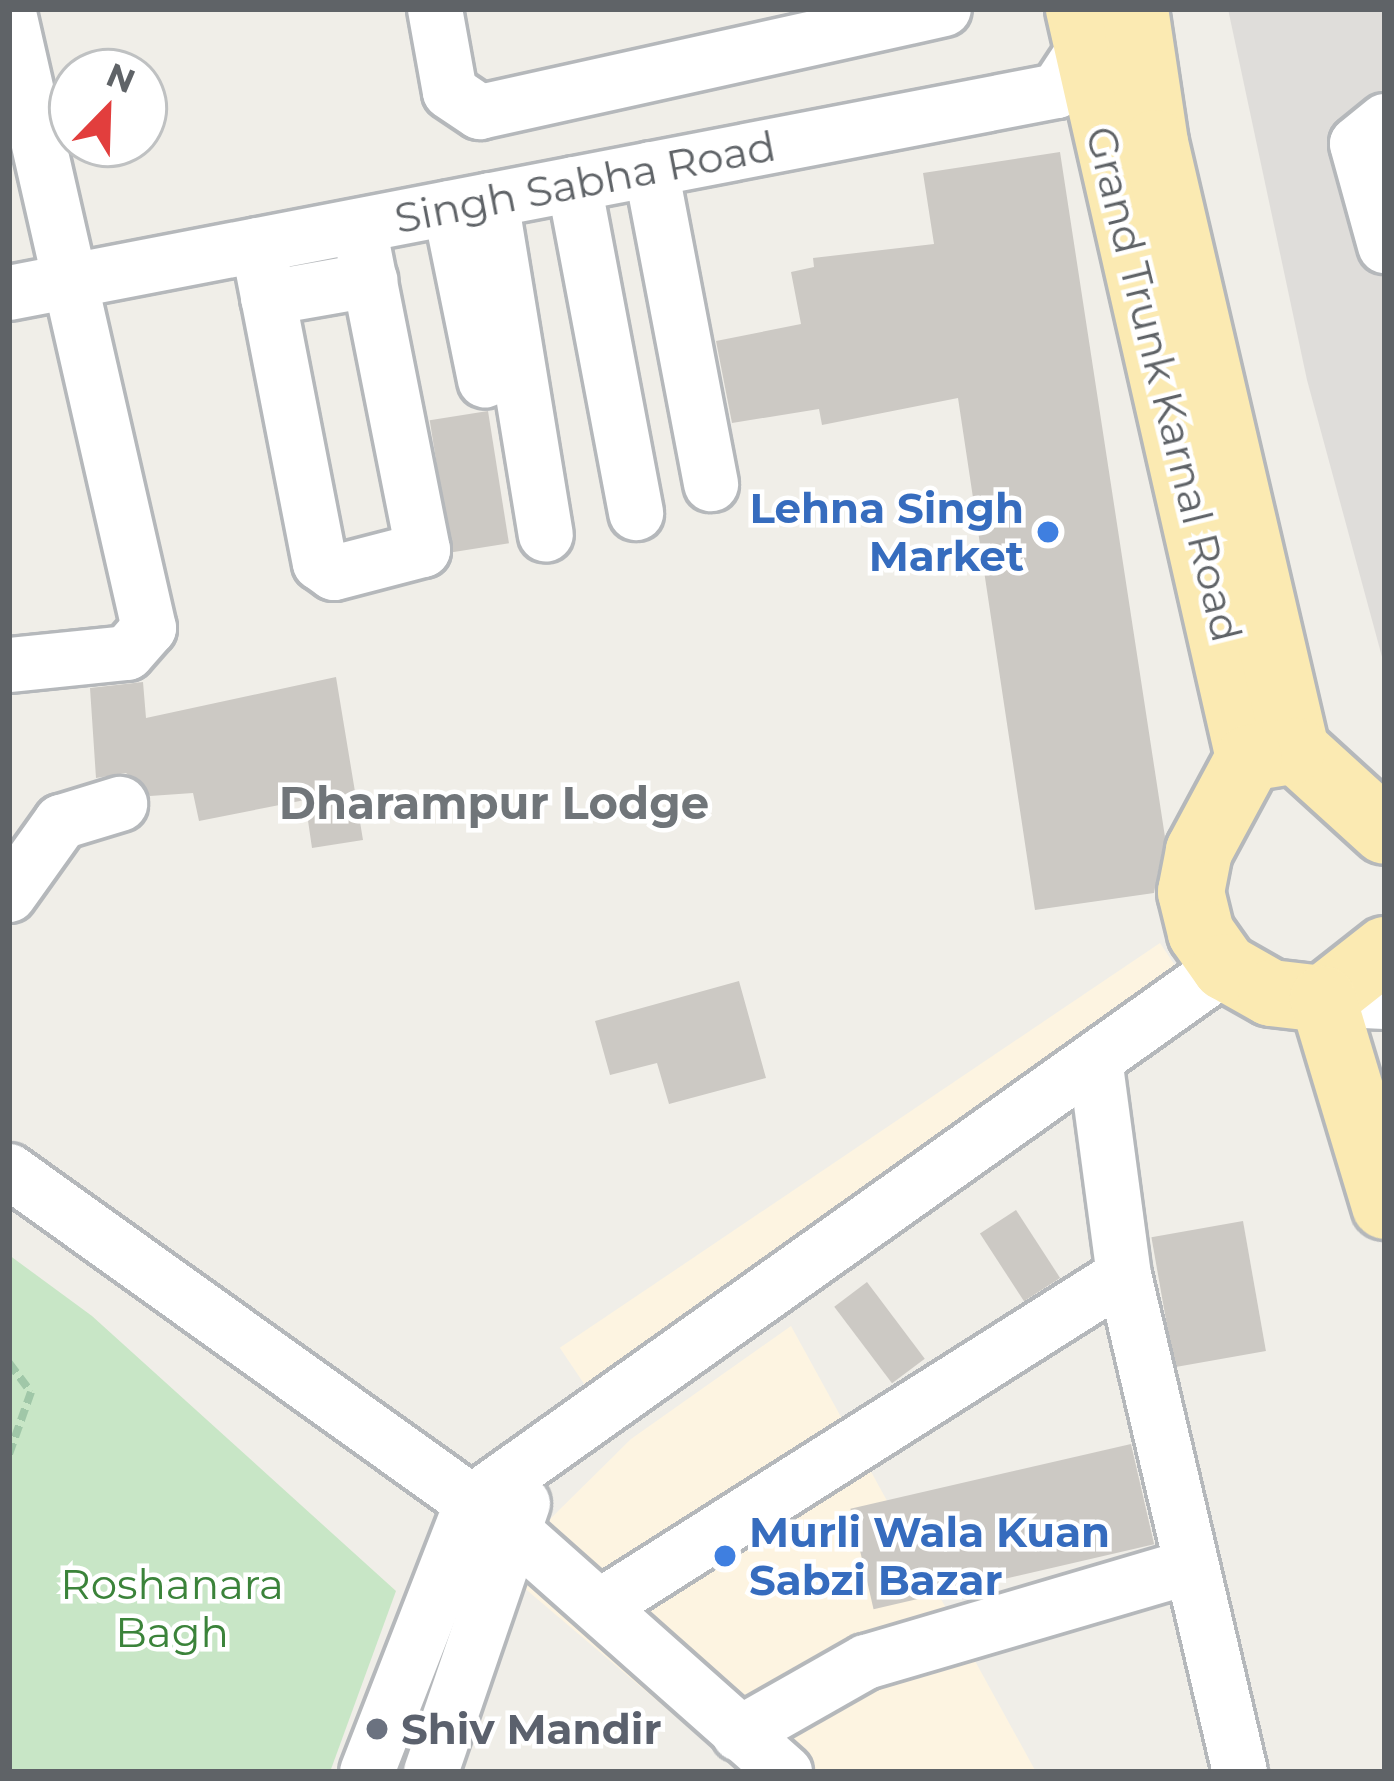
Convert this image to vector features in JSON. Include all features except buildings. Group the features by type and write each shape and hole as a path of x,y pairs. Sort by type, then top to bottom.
{"main road":[{"name":"Grand Trunk Karnal Road","path":"1109,27 1273,754"},
{"path":"1354,1001 1271,993 1225,967 1191,892 1199,851 1273,754 1385,831"},
{"path":"1385,950 1354,1001 1385,1206"}],"street":[{"path":"435,9 450,92 480,112 909,13"},
{"path":"9,13 148,640 128,653 9,665"},
{"name":"Singh Sabha Road","path":"9,292 1057,91 1109,27"},
{"path":"1385,121 1358,144 1385,246"},
{"path":"651,170 711,484"},
{"path":"574,184 636,513"},
{"path":"470,204 485,380"},
{"path":"470,204 546,535"},
{"path":"258,245 320,563 334,573 423,550 359,226"},
{"path":"268,298 370,280"},
{"path":"9,895 62,822 120,804"},
{"path":"367,1772 472,1502 529,1454 1096,1066 1225,967"},
{"path":"1096,1066 1124,1275 1188,1567 1240,1772"},
{"path":"9,1172 519,1536 604,1604 785,1772"},
{"path":"604,1604 1124,1275"},
{"path":"431,1772 519,1536 529,1454"},
{"path":"739,1734 866,1662 1188,1567"}],"path":[{"path":"9,1363 31,1392 9,1454"}],"shaded area":[{"path":"1228,9 1385,9 1385,668 1307,380"},
{"path":"1160,943 1209,1016 609,1421 560,1348"},
{"name":"Murli Wala Kuan Sabzi Bazar","path":"791,1326 1036,1772 741,1772 522,1586 542,1527 631,1439"}],"green space":[{"name":"Roshanara Bagh","path":"9,1255 92,1316 396,1591 330,1772 9,1772"}],"place":[{"name":"Lehna Singh Market","path":"1048,532"},
{"name":"Murli Wala Kuan Sabzi Bazar","path":"725,1556"},
{"name":"Shiv Mandir","path":"377,1729"}],"district":[{"name":"Dharampur Lodge","path":"494,803"}]}
